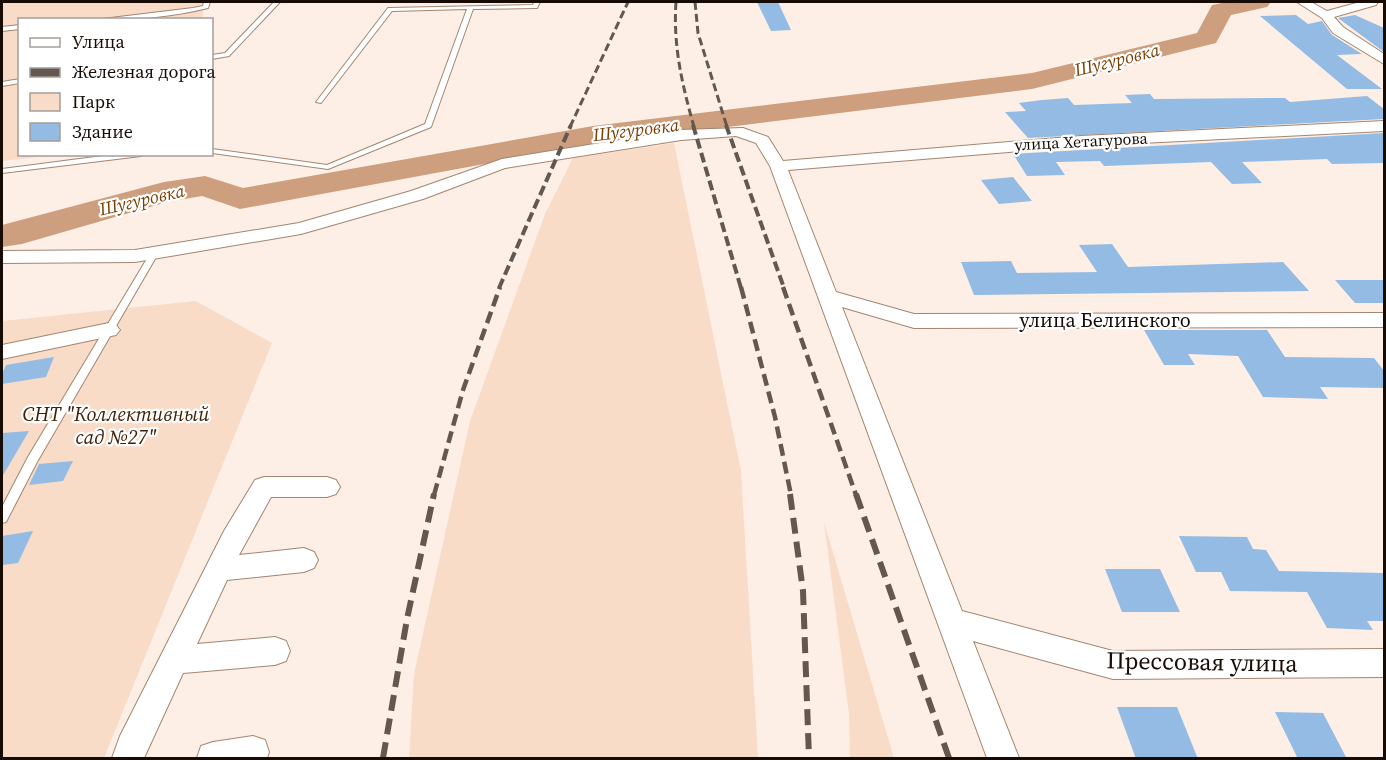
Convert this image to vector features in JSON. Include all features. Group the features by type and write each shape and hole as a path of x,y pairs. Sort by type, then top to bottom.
{"street":[{"path":"1303,2 1326,15 1338,30 1384,60"},
{"path":"1326,15 1372,2"},
{"name":"улица Хетагурова","path":"778,166 934,150 1243,131 1384,126"},
{"path":"2,257 135,256 301,228 417,195 502,164 681,135 737,131 762,140 778,166 1003,759"},
{"name":"улица Белинского","path":"829,297 914,321 1384,320"},
{"path":"2,352 109,330"},
{"path":"128,759 219,569 264,487 327,487"},
{"path":"219,569 304,560"},
{"name":"Прессовая улица","path":"952,622 1113,666 1384,663"},
{"path":"174,660 274,651"},
{"path":"213,759 252,752"}],"lane":[{"path":"116,18 193,10 206,7 207,2"},
{"path":"213,57 228,55 277,2"},
{"path":"319,102 396,2"},
{"path":"390,9 535,7 537,2"},
{"path":"213,151 328,167 428,125 471,7"},
{"path":"2,29 18,27"},
{"path":"2,84 18,81"},
{"path":"2,171 125,156"},
{"path":"2,518 32,460 155,252"}],"green space":[{"path":"2,2 205,2 202,18 18,18 18,156 47,156 2,161"},
{"path":"674,143 741,471 758,758 409,758 414,674 470,421 545,214 573,158"},
{"name":"СНТ \"Коллективный сад №27\"","path":"196,301 272,343 104,758 2,758 2,321"},
{"path":"824,522 894,758 850,758 849,714"}],"building":[{"path":"757,2 778,2 791,30 771,31"},
{"path":"1296,15 1308,24 1322,21 1332,35 1362,54 1337,55 1382,89 1347,89 1260,16"},
{"path":"1355,15 1384,28 1384,52 1338,18"},
{"path":"1150,94 1154,99 1285,98 1290,102 1367,96 1384,109 1384,119 1028,138 1005,112 1026,111 1019,103 1042,100 1068,98 1074,105 1132,103 1125,95"},
{"path":"1384,133 1384,163 1332,164 1327,159 1242,162 1262,183 1232,184 1211,162 1104,166 1100,161 1056,162 1065,175 1027,176 1013,154"},
{"path":"1013,177 1032,201 999,204 981,180"},
{"path":"1112,244 1128,267 1283,262 1309,291 974,295 961,262 1011,261 1017,273 1097,272 1079,245"},
{"path":"1335,280 1384,280 1384,303 1355,303"},
{"path":"1144,330 1267,330 1285,357 1374,358 1384,371 1384,388 1320,387 1328,399 1263,397 1238,356 1188,354 1195,365 1164,365"},
{"path":"54,357 46,377 2,384 2,374 6,365"},
{"path":"29,431 2,477 2,433"},
{"path":"73,461 63,481 29,485 39,464"},
{"path":"33,531 18,563 2,565 2,536"},
{"path":"1179,536 1247,537 1253,549 1266,550 1279,571 1384,573 1384,621 1367,621 1373,630 1327,628 1307,592 1230,591 1221,572 1196,572"},
{"path":"1105,569 1160,569 1180,612 1122,612"},
{"path":"1117,707 1177,707 1198,759 1136,759"},
{"path":"1275,712 1323,713 1347,759 1298,759"}],"waterway":[{"name":"Шугуровка","path":"2,236 9,236 164,192 205,186 240,199 593,135 1032,81 1207,38 1221,10 1259,2"}],"railway":[{"path":"570,127 628,2"},
{"path":"676,2 679,65 694,127"},
{"path":"695,2 698,33 727,127"},
{"path":"499,288 571,125"},
{"path":"693,125 741,288"},
{"path":"726,125 784,288"},
{"path":"434,495 463,390 500,287"},
{"path":"741,287 775,417 791,495"},
{"path":"783,287 856,495"},
{"path":"383,758 407,619 434,494"},
{"path":"790,494 803,591 809,758"},
{"path":"856,494 949,758"}]}
